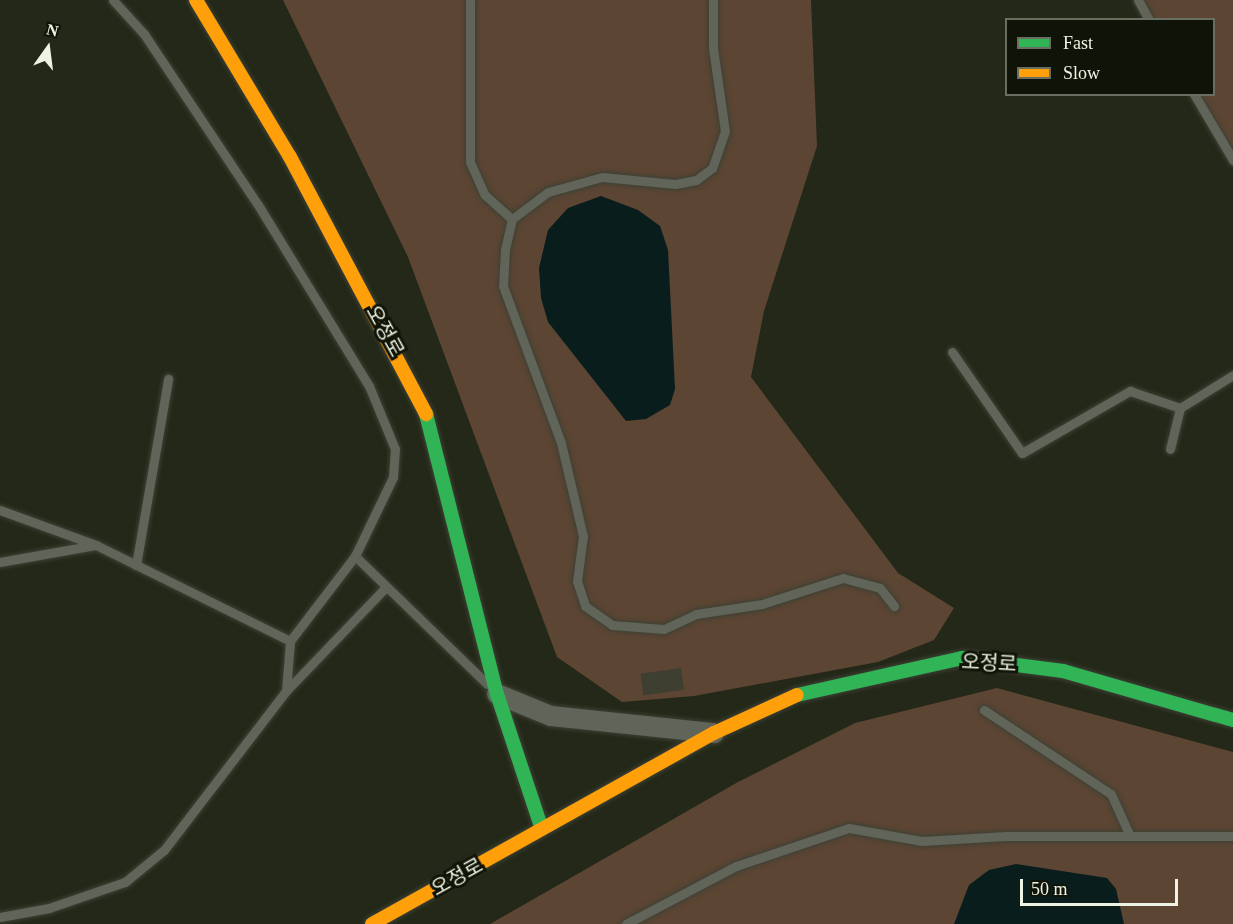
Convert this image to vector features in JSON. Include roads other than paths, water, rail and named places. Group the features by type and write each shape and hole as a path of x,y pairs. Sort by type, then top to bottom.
{"main road":[{"name":"오정로","path":"196,0 204,6 290,157 424,406 497,694 542,829"},
{"name":"오정로","path":"372,924 714,733 796,695 962,658 1063,671 1233,720"}],"street":[{"path":"497,694 551,716 714,733"}],"lane":[{"path":"113,0 144,34 252,196 369,386 395,449 393,477 355,556 290,641 286,691"},
{"path":"470,0 470,162 485,195 512,219"},
{"path":"713,0 713,48 725,132 712,168 696,180 675,184 583,180 548,192 512,219 503,286 561,443 583,536 577,581 585,606 612,625 664,628 696,614 762,604 843,578 880,588 894,606"},
{"path":"1138,0 1148,18"},
{"path":"1195,96 1233,160"},
{"path":"952,352 1022,453 1130,391 1180,408"},
{"path":"1170,449 1180,408 1233,375"},
{"path":"136,565 168,379"},
{"path":"0,510 96,545 290,641"},
{"path":"0,562 96,545"},
{"path":"355,556 497,694"},
{"path":"0,917 49,908 125,882 164,850 286,691 386,587"},
{"path":"984,710 1111,794 1130,836"},
{"path":"627,924 736,866 849,828 922,841 1233,836"}],"water":[{"path":"601,196 638,210 660,226 668,250 675,389 670,405 646,419 626,421 548,322 541,298 539,268 548,230 568,208"},
{"path":"1016,864 1107,878 1116,889 1124,924 954,924 969,885 989,870"}]}
